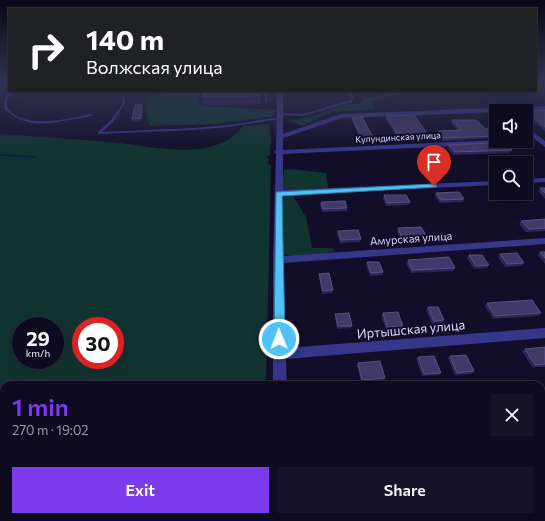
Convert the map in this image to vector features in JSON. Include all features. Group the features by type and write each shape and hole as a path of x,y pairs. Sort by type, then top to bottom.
{"street":[{"path":"280,106 280,137 278,152 280,381"},
{"path":"533,109 545,108"},
{"path":"280,137 341,116 489,111"},
{"path":"533,134 542,140 545,145"},
{"name":"Кулундинская улица","path":"278,152 489,142"},
{"path":"533,181 545,180"},
{"path":"278,194 489,183"},
{"name":"Амурская улица","path":"278,260 545,241"},
{"name":"Иртышская улица","path":"279,354 545,333"}],"lane":[{"path":"5,106 5,108 20,120 57,122 91,115"},
{"path":"122,106 112,121 99,133 228,126 280,116 303,116 334,106"}],"green space":[{"path":"147,106 206,106 277,110 273,116 217,124 150,126 146,115"},
{"path":"341,106 374,106 375,109 332,112 302,126 289,121 311,117"},
{"path":"269,125 271,140 270,156 265,157 269,158 268,164 271,165 266,381 0,381 0,134 189,150 218,145 234,135 243,126"},
{"path":"293,169 326,173 328,188 284,191 282,187 284,170"},
{"path":"293,196 306,217 312,248 333,248 334,252 298,256 282,254 283,201 285,197"}],"building":[{"path":"135,106 142,106 141,118 132,119"},
{"path":"545,110 545,127 533,118 533,111"},
{"path":"414,115 429,136 400,138 386,116"},
{"path":"352,117 362,117 373,137 361,137"},
{"path":"452,120 476,120 486,129 489,128 489,136 443,138 438,131 461,130"},
{"path":"489,143 489,148 510,148 512,150 455,152 449,145"},
{"path":"540,188 545,188 545,193"},
{"path":"459,192 464,199 441,200 436,193"},
{"path":"384,195 406,195 410,202 387,203"},
{"path":"345,201 347,208 323,209 321,202"},
{"path":"545,219 545,228 529,229 521,221"},
{"path":"421,227 426,235 401,236 398,228"},
{"path":"358,230 361,239 341,240 338,231"},
{"path":"540,252 545,252 545,258"},
{"path":"517,253 524,263 507,264 500,254"},
{"path":"469,255 482,255 489,265 476,266"},
{"path":"449,257 455,268 412,270 408,260"},
{"path":"367,262 379,262 383,272 371,273"},
{"path":"329,273 333,290 323,291 319,274"},
{"path":"532,300 541,313 495,316 487,303"},
{"path":"428,307 438,307 444,320 434,321"},
{"path":"398,312 403,326 387,327 383,313"},
{"path":"349,313 352,326 338,326 335,314"},
{"path":"545,347 545,364 535,365 525,349"},
{"path":"466,355 474,371 457,373 450,356"},
{"path":"434,356 441,373 424,374 418,357"},
{"path":"380,361 385,378 362,380 358,363"}],"waterway":[{"path":"0,155 35,157"}],"route":[{"path":"279,339 278,194 434,186"}]}
